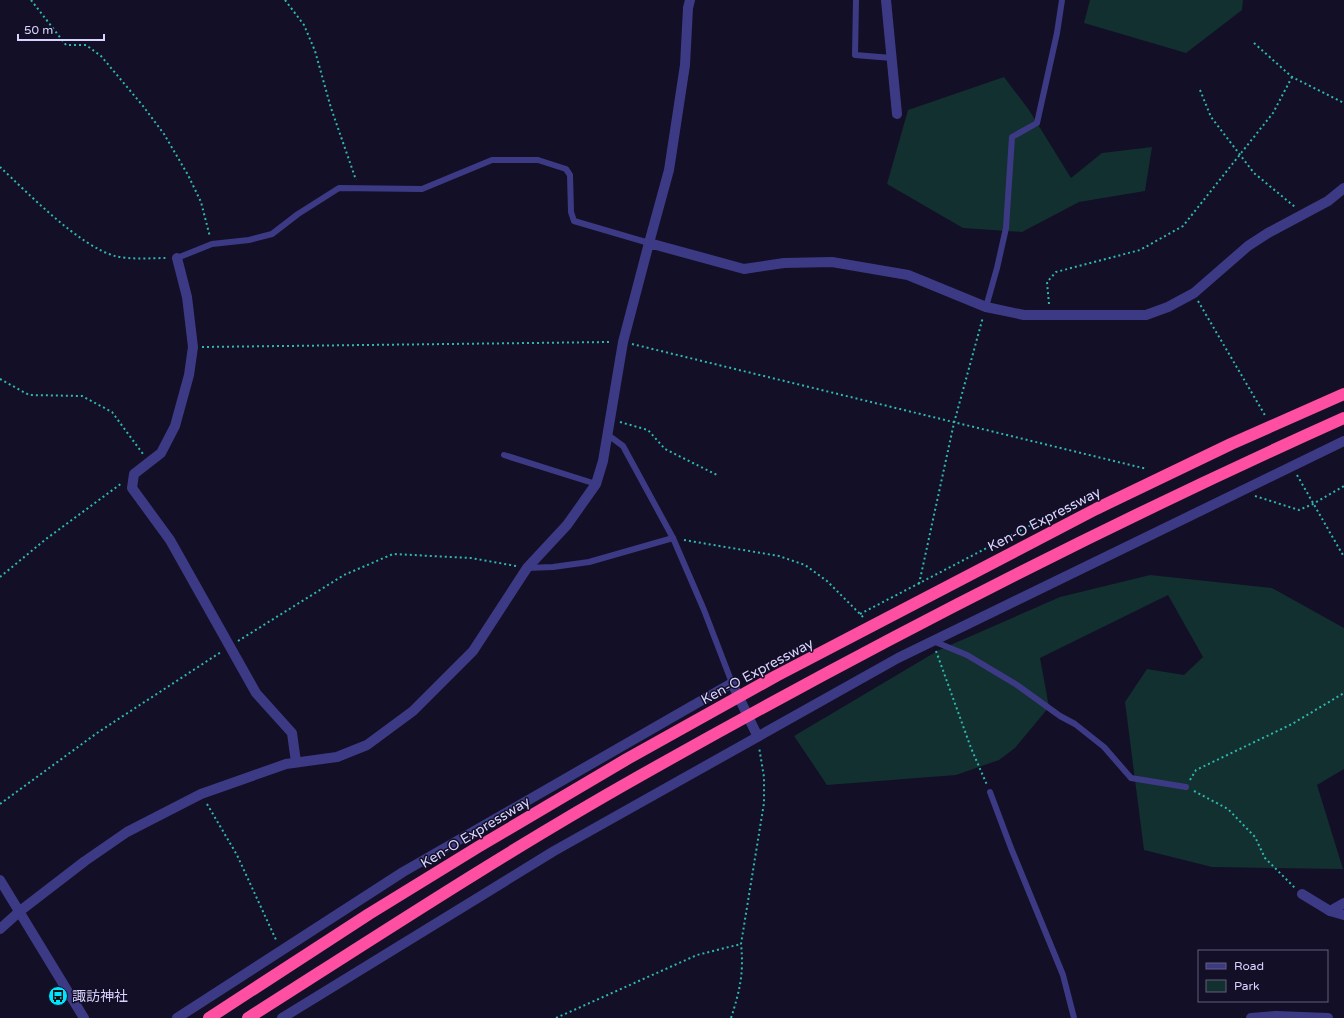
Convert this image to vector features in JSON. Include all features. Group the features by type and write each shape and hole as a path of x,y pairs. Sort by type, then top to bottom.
{"highway":[{"name":"Ken-O Expressway","path":"209,1018 369,914 472,851 627,759 776,676 1096,509 1231,444 1344,394"},
{"path":"248,1018 489,866 637,778 779,700 955,604 1113,525 1344,418"}],"street":[{"path":"0,929 20,911 85,860 127,832 201,794 286,764 338,757 367,745 413,711 473,651 527,568 567,525 596,484 603,461 623,342 669,170 685,65 688,8 690,0"},
{"path":"886,0 897,114"},
{"path":"649,243 744,269 784,263 832,262 908,275 986,308 1024,315 1146,315 1194,293 1248,246 1268,233 1328,201 1344,188"},
{"path":"177,258 187,297 193,347 189,375 175,426 161,453 134,474 132,488 170,540 256,693 292,733 296,762"},
{"path":"282,1018 554,851 757,735 931,641 1344,441"},
{"path":"177,1018 403,872 732,683 757,735"},
{"path":"0,880 84,1018"},
{"path":"1302,894 1330,910 1344,915"},
{"path":"1330,910 1344,903"},
{"path":"1251,1018 1276,1016 1328,1018"}],"lane":[{"path":"856,0 855,55 892,58"},
{"path":"986,308 1006,228 1012,137 1037,123 1058,33 1062,0"},
{"path":"177,258 212,244 249,240 272,234 298,214 339,188 422,189 492,160 538,160 566,169 570,175 571,212 574,221 649,243"},
{"path":"608,435 623,446 672,538 704,610 732,683"},
{"path":"504,455 596,484"},
{"path":"527,568 553,567 589,562 672,538"},
{"path":"931,641 967,655 1017,685 1060,716 1075,724 1104,747 1131,778 1186,787"},
{"path":"990,792 1011,848 1063,975 1074,1018"}],"path":[{"path":"31,0 66,45 86,45 101,56 160,128 198,195 212,244"},
{"path":"285,0 304,25 314,51 331,108 358,188"},
{"path":"1254,44 1292,77 1344,103"},
{"path":"1050,315 1047,282 1056,272 1140,250 1183,226 1241,156 1273,113 1292,77"},
{"path":"1200,90 1211,117 1254,173 1304,214"},
{"path":"0,167 76,233 96,248 116,256 177,258"},
{"path":"919,584 954,423 986,308"},
{"path":"193,347 623,342 1147,469"},
{"path":"0,379 29,394 82,396 112,412 149,462"},
{"path":"609,419 648,430 665,449 717,475"},
{"path":"0,577 46,539 134,474"},
{"path":"1239,492 1299,510 1313,504 1344,486"},
{"path":"860,614 1056,512"},
{"path":"672,538 779,556 805,565 827,581 865,620"},
{"path":"0,804 97,733 230,646 344,575 393,554 471,558 527,568"},
{"path":"931,641 971,748 990,792"},
{"path":"1302,894 1264,858 1255,837 1228,809 1186,787 1196,770 1292,724 1344,693"},
{"path":"731,1018 739,994 743,967 741,944 764,803 764,777 757,735"},
{"path":"201,794 237,855 281,950"},
{"path":"556,1018 697,955 741,944"}],"green space":[{"path":"1090,0 1243,0 1242,10 1186,53 1084,23"},
{"path":"1004,77 1029,110 1071,178 1102,153 1152,147 1145,191 1079,202 1022,232 963,228 887,184 908,110"},
{"path":"1150,575 1272,588 1344,628 1344,769 1317,785 1343,869 1212,867 1144,850 1125,702 1147,669 1184,675 1203,657 1168,595 1040,658 1049,707 1015,748 999,760 956,775 827,785 794,736 939,650 1060,597"}],"place":[{"name":"諏訪神社","path":"58,996"}]}
